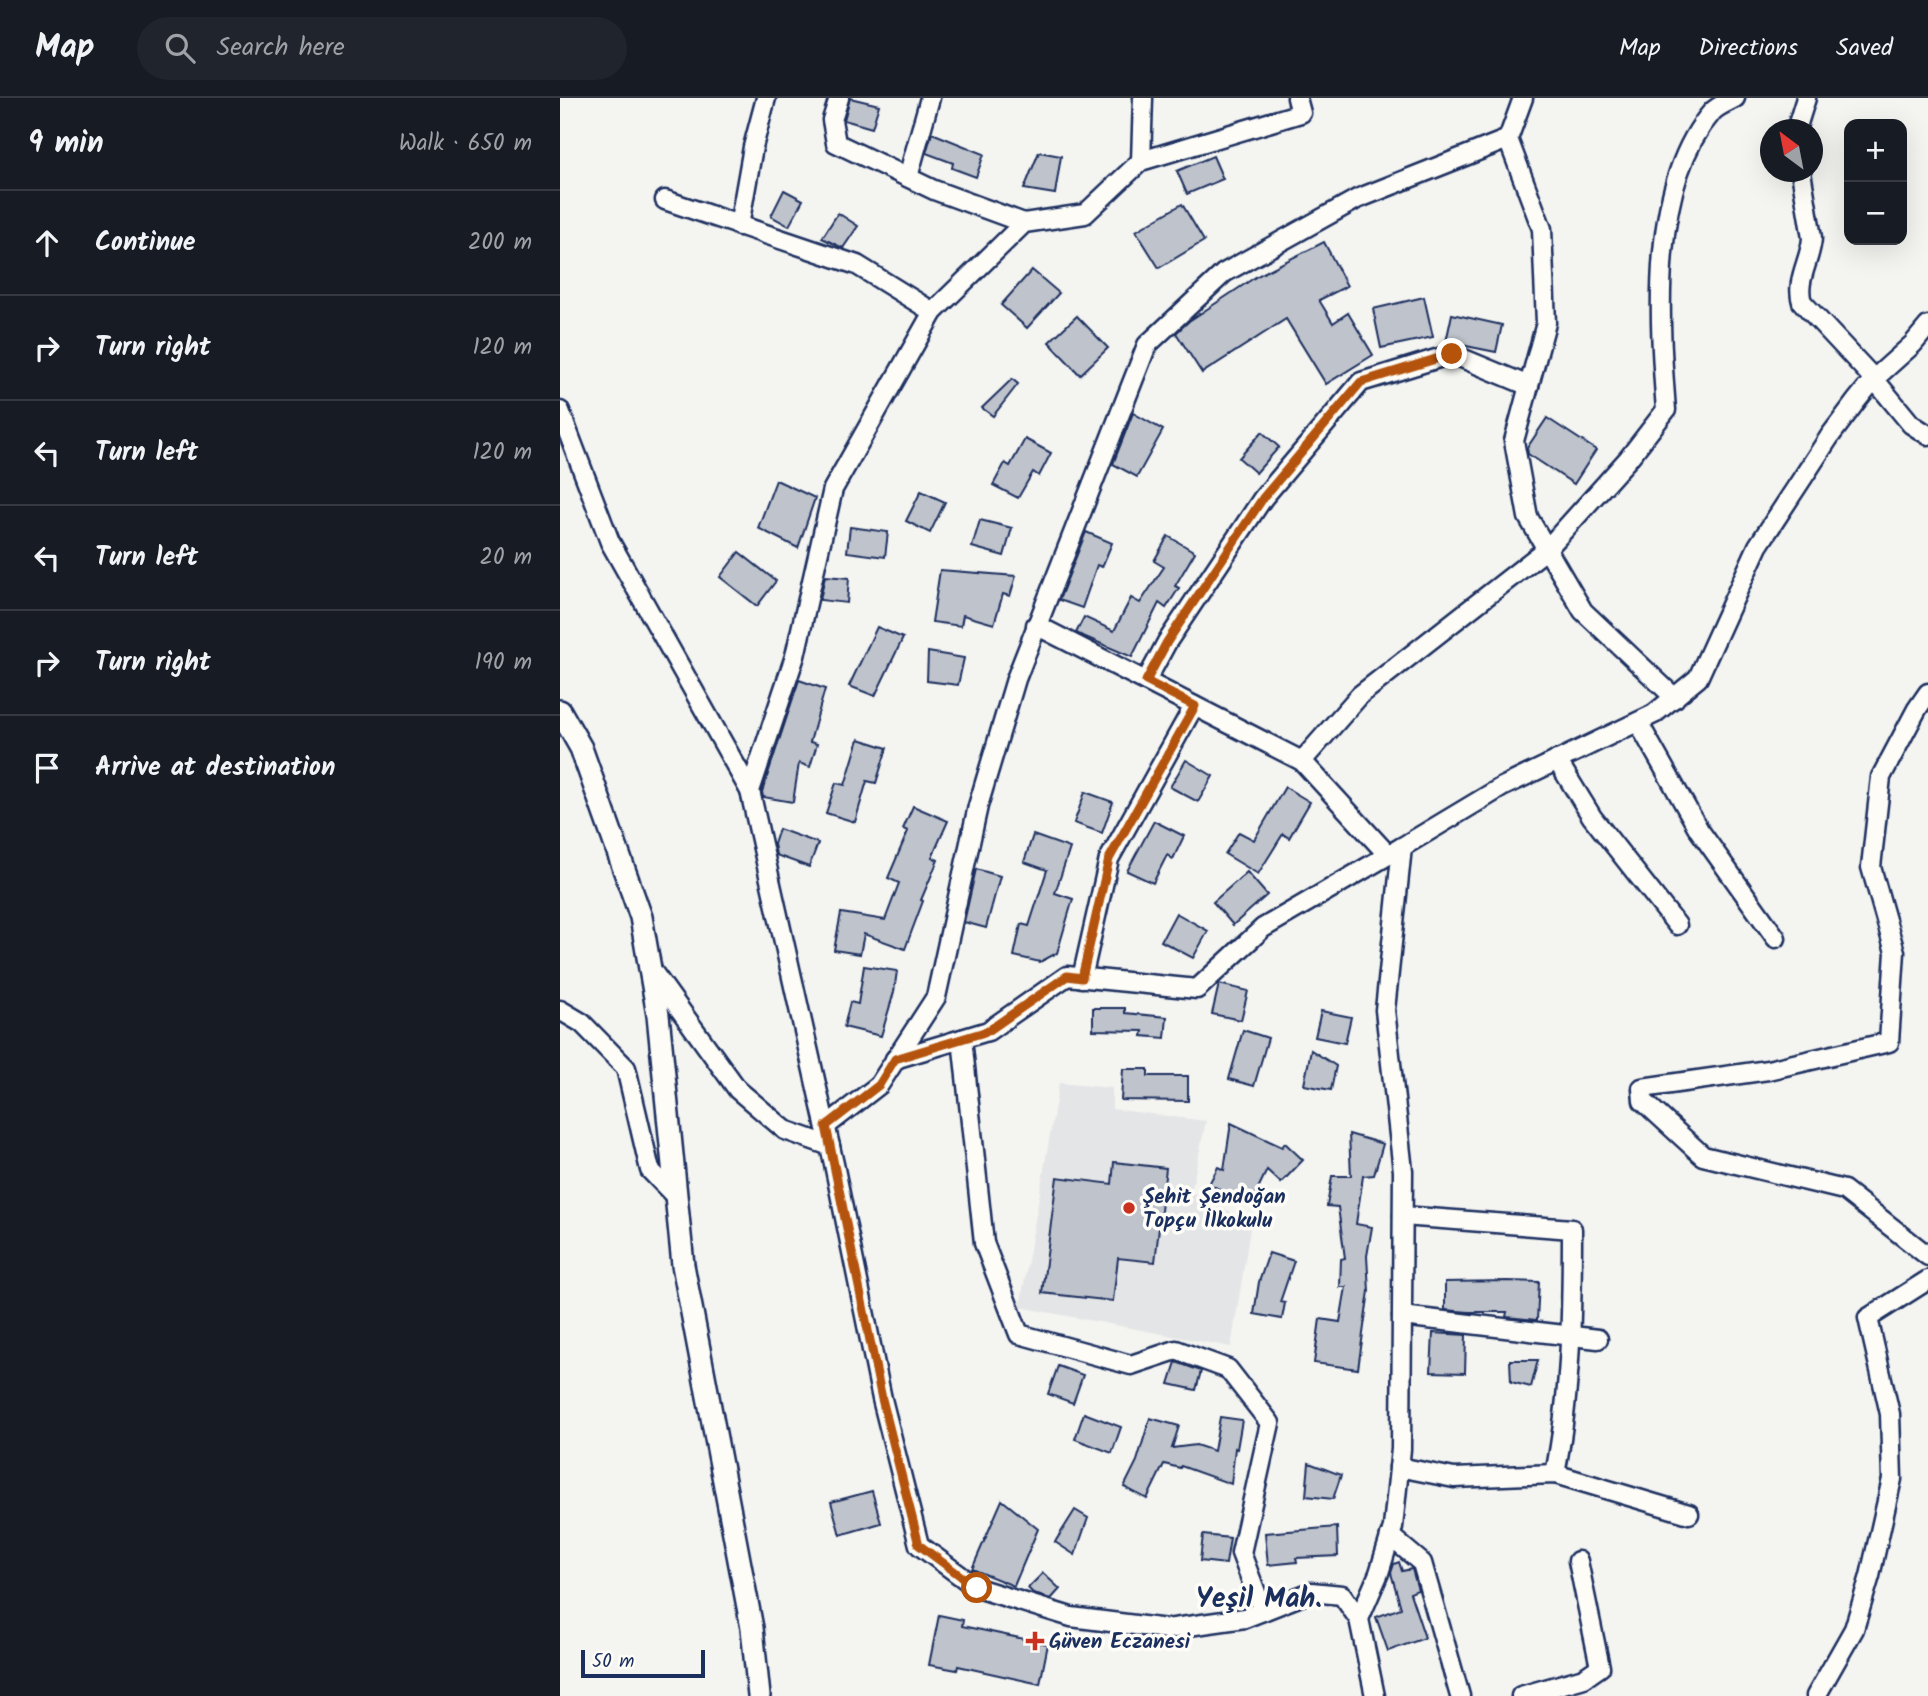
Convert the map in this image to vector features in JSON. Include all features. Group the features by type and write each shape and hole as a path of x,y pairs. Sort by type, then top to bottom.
{"street":[{"path":"739,226 753,147 766,98"},
{"path":"839,98 832,120 836,143 934,190 1024,223 1085,214 1141,161 1301,113 1297,98"},
{"path":"908,177 930,98"},
{"path":"1141,161 1143,98"},
{"path":"1523,98 1508,139 1542,229 1546,323 1514,441 1528,517 1583,611 1675,698"},
{"path":"1302,761 1360,695 1547,549 1628,458 1666,410 1660,334 1665,224 1687,152 1713,111 1735,98"},
{"path":"1799,119 1806,98"},
{"path":"826,1126 879,1085 936,997 978,806 1016,679 1147,345 1224,273 1357,199 1508,139"},
{"path":"1803,182 1812,247 1800,289 1802,302 1874,379 1911,424 1928,435"},
{"path":"665,201 857,265 933,312"},
{"path":"750,791 795,656 833,489 933,312 1024,223"},
{"path":"895,1059 988,1031 1067,976 1197,989 1263,928 1502,787 1654,714 1698,678 1758,546 1830,436 1874,379 1913,344 1928,326"},
{"path":"1146,681 1167,642 1263,498 1361,382 1452,354 1529,386"},
{"path":"560,411 610,542 750,791 826,1126 882,1399 919,1545 977,1588 1071,1618 1167,1629 1245,1618 1311,1592 1342,1595 1359,1619 1374,1696"},
{"path":"1037,625 1302,761 1395,851 1385,1010 1403,1171 1399,1467 1390,1536 1379,1573 1359,1619"},
{"path":"1928,693 1881,777 1871,867 1895,952 1889,1042 1768,1070 1642,1088 1643,1101 1703,1156 1844,1190 1928,1256"},
{"path":"1082,978 1109,859 1195,706"},
{"path":"560,711 581,748 641,917 658,1015 683,1265 752,1628 759,1696"},
{"path":"1637,722 1699,830 1776,938"},
{"path":"1557,761 1592,817 1676,925"},
{"path":"650,968 738,1090 785,1130 830,1146"},
{"path":"560,1010 582,1023 626,1068 650,1170 677,1198"},
{"path":"962,1039 984,1243 1020,1334 1131,1365 1176,1350 1228,1368 1270,1423 1241,1553 1263,1611"},
{"path":"1403,1216 1572,1228 1571,1336 1563,1429 1555,1474"},
{"path":"1816,1696 1854,1629 1870,1576 1892,1479 1890,1414 1868,1318 1928,1280"},
{"path":"1402,1316 1598,1339"},
{"path":"1399,1467 1454,1478 1555,1474 1689,1514"},
{"path":"1390,1536 1422,1563 1460,1696"},
{"path":"1521,1696 1584,1678 1600,1667 1577,1561"}],"shaded area":[{"name":"Şehit Şendoğan Topçu İlkokulu","path":"1059,1083 1112,1088 1112,1109 1206,1121 1191,1192 1251,1223 1231,1347 1020,1307"}],"building":[{"path":"850,98 879,105 872,128 844,120"},
{"path":"932,133 984,154 976,177 952,168 953,163 926,153"},
{"path":"1039,152 1061,156 1055,194 1024,189"},
{"path":"1213,156 1223,179 1187,194 1177,171"},
{"path":"784,190 803,200 789,226 771,216"},
{"path":"1182,204 1204,241 1159,268 1136,231"},
{"path":"838,213 858,226 843,248 822,238"},
{"path":"1324,242 1347,286 1319,300 1333,323 1348,313 1373,355 1326,384 1286,319 1202,373 1176,333 1189,321 1257,276"},
{"path":"1032,270 1059,293 1027,328 1001,305"},
{"path":"1424,297 1433,337 1381,348 1373,309"},
{"path":"1452,314 1502,325 1496,352 1446,342"},
{"path":"1077,316 1108,348 1080,375 1049,342"},
{"path":"1012,379 1018,384 993,416 982,408"},
{"path":"1133,413 1163,430 1137,477 1113,464"},
{"path":"1547,418 1596,450 1574,484 1528,454 1527,448"},
{"path":"1262,432 1279,447 1256,473 1239,458"},
{"path":"1025,439 1051,453 1039,476 1033,472 1018,498 993,485 1005,463 1010,466"},
{"path":"776,480 815,498 798,548 758,528"},
{"path":"921,491 945,502 930,533 906,521"},
{"path":"980,520 1012,528 1004,556 972,547"},
{"path":"850,527 888,532 885,557 847,552"},
{"path":"1086,532 1112,543 1102,567 1097,565 1082,608 1059,600"},
{"path":"1168,536 1195,552 1175,586 1179,588 1166,608 1159,603 1132,657 1076,633 1084,617 1114,631 1131,598 1140,603 1164,567 1154,561"},
{"path":"739,552 776,581 757,606 720,577"},
{"path":"940,570 1016,576 1010,596 1003,594 994,624 963,615 961,626 932,622"},
{"path":"825,576 849,578 847,603 820,600"},
{"path":"877,627 903,638 875,696 849,686"},
{"path":"928,652 964,658 958,685 927,681"},
{"path":"799,680 825,689 810,742 817,744 810,767 799,763 793,802 763,797 762,792"},
{"path":"859,739 887,748 876,783 867,781 855,822 826,813 836,783 845,785"},
{"path":"1186,760 1213,776 1198,802 1170,787"},
{"path":"1285,787 1310,802 1289,838 1283,834 1258,874 1225,854 1239,832 1254,840"},
{"path":"1085,792 1113,802 1102,833 1074,823"},
{"path":"913,806 948,821 932,857 938,860 905,949 864,934 860,954 834,950 841,913 885,920 899,883 888,878 908,831 903,829"},
{"path":"1154,821 1184,836 1173,859 1167,855 1153,883 1127,871"},
{"path":"779,829 818,843 809,867 776,855 774,844"},
{"path":"1033,835 1070,848 1055,893 1073,899 1057,953 1040,962 1014,956 1021,924 1029,926 1047,870 1024,862"},
{"path":"976,869 1000,876 986,928 964,922"},
{"path":"1247,872 1267,895 1233,925 1213,902"},
{"path":"1176,913 1208,931 1193,958 1161,941"},
{"path":"864,966 897,971 894,992 881,1036 844,1027 850,1002 858,1004"},
{"path":"1219,984 1248,991 1241,1020 1212,1014"},
{"path":"1093,1008 1125,1008 1125,1013 1167,1017 1165,1038 1142,1036 1143,1031 1093,1030"},
{"path":"1321,1011 1351,1017 1345,1043 1315,1037"},
{"path":"1243,1030 1268,1038 1254,1086 1229,1079"},
{"path":"1311,1050 1336,1066 1331,1090 1304,1085"},
{"path":"1123,1069 1148,1069 1148,1076 1188,1076 1188,1101 1121,1100"},
{"path":"1231,1123 1282,1147 1285,1143 1303,1160 1281,1183 1267,1170 1250,1205 1209,1184 1218,1167 1224,1170"},
{"path":"1349,1134 1383,1144 1374,1175 1363,1176 1356,1224 1372,1227 1367,1256 1369,1291 1358,1369 1314,1363 1320,1319 1340,1322 1346,1287 1340,1287 1341,1259 1345,1258 1338,1207 1327,1206 1332,1176 1351,1176"},
{"path":"1114,1162 1166,1168 1155,1262 1118,1258 1113,1301 1042,1293 1057,1177 1112,1184"},
{"path":"1269,1253 1294,1261 1280,1302 1285,1303 1282,1319 1254,1314 1259,1282"},
{"path":"1445,1282 1539,1282 1537,1320 1506,1317 1507,1312 1445,1310"},
{"path":"1433,1333 1466,1335 1465,1373 1431,1372"},
{"path":"1510,1360 1538,1360 1531,1387 1511,1382"},
{"path":"1176,1362 1201,1371 1196,1390 1169,1384"},
{"path":"1058,1366 1083,1375 1073,1403 1048,1394"},
{"path":"1084,1413 1121,1427 1112,1453 1075,1439"},
{"path":"1220,1417 1242,1420 1237,1449 1235,1448 1231,1484 1181,1466 1180,1468 1164,1464 1147,1499 1124,1487 1137,1461 1150,1418 1179,1426 1172,1448 1196,1445 1214,1451"},
{"path":"1309,1463 1341,1475 1333,1499 1306,1496"},
{"path":"872,1491 881,1523 840,1535 831,1502"},
{"path":"1002,1500 1038,1529 1014,1586 972,1569"},
{"path":"1075,1510 1088,1518 1075,1555 1055,1542"},
{"path":"1337,1527 1338,1556 1296,1558 1297,1562 1268,1565 1265,1533"},
{"path":"1203,1535 1230,1538 1226,1564 1200,1561"},
{"path":"1399,1562 1402,1571 1412,1569 1418,1590 1410,1593 1425,1638 1388,1651 1376,1617 1401,1608 1391,1573 1394,1564"},
{"path":"1043,1573 1060,1589 1051,1599 1034,1594 1028,1588"},
{"path":"939,1615 963,1620 962,1626 1048,1644 1040,1684 958,1666 957,1670 929,1665"}],"place":[{"name":"Şehit Şendoğan Topçu İlkokulu","path":"1129,1208"},
{"name":"Güven Eczanesi","path":"1035,1641"}],"district":[{"name":"Yeşil Mah.","path":"1259,1597"}],"route":[{"path":"977,1588 919,1545 882,1399 826,1126 879,1085 895,1059 988,1031 1067,976 1082,978 1109,859 1195,706 1146,681 1167,642 1263,498 1361,382 1452,354"}]}
